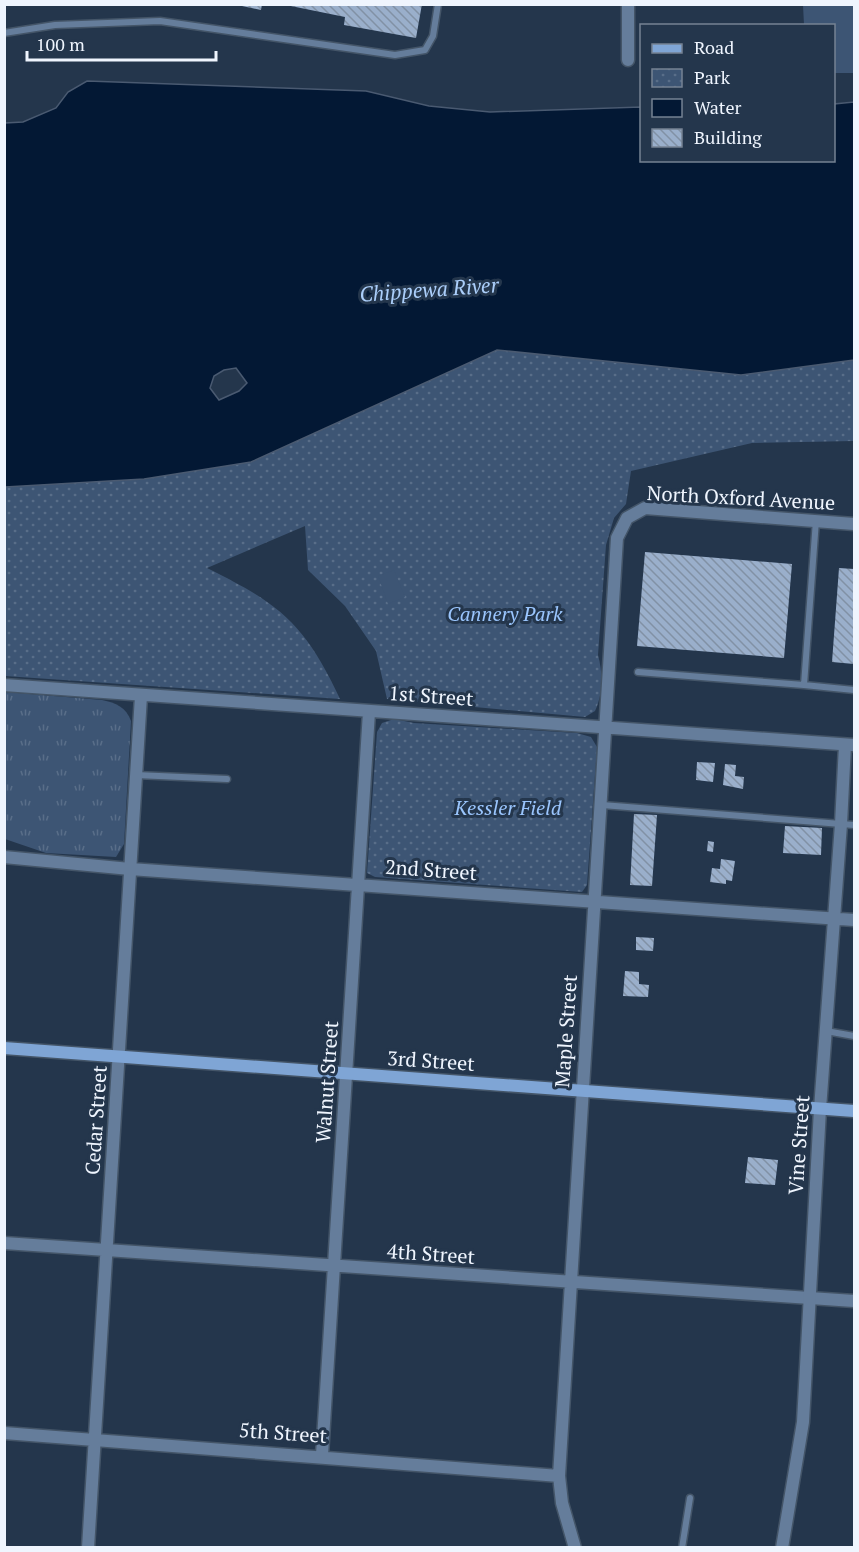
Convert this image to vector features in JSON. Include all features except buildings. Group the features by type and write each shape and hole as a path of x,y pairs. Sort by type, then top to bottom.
{"main road":[{"name":"3rd Street","path":"4,1048 855,1111"}],"street":[{"path":"628,4 628,60"},
{"name":"North Oxford Avenue","path":"627,518 645,508 855,524"},
{"name":"Maple Street","path":"575,1548 562,1503 559,1476 618,537 627,518"},
{"name":"1st Street","path":"4,685 850,745"},
{"name":"Cedar Street","path":"88,1548 141,696"},
{"name":"Walnut Street","path":"322,1455 333,1266 348,1074 369,712"},
{"name":"Vine Street","path":"783,1548 803,1422 820,1109 841,824 850,745"},
{"name":"2nd Street","path":"4,857 130,869 855,920"},
{"name":"4th Street","path":"4,1243 570,1284 855,1301"},
{"name":"5th Street","path":"4,1433 322,1455 559,1476"}],"lane":[{"path":"4,33 55,25 160,21 395,55 425,50 433,36 438,4"},
{"path":"804,685 816,520"},
{"path":"638,672 855,690"},
{"path":"136,775 227,779"},
{"path":"602,805 855,825"},
{"path":"826,1031 855,1036"},
{"path":"682,1548 690,1498"}],"green space":[{"path":"803,5 854,5 854,73 835,73 835,24 804,24"},
{"name":"Cannery Park","path":"497,350 741,375 854,360 854,441 752,443 631,471 626,504 614,518 606,545 598,655 601,669 601,691 595,711 585,717 387,699 376,651 345,606 308,570 305,526 207,568 254,593 288,619 315,652 340,699 5,676 4,487 144,479 251,462"},
{"path":"394,570 405,597 388,604 378,576"},
{"path":"5,692 102,700 116,704 126,712 131,721 124,844 116,857 46,853 5,839"},
{"name":"Kessler Field","path":"394,719 414,723 577,733 591,737 597,747 587,885 582,892 375,877 367,873 377,732 382,723"}],"water":[{"name":"Chippewa River","path":"87,81 366,91 429,106 490,112 640,107 640,162 835,162 835,104 854,102 854,360 741,375 497,350 251,462 144,479 5,487 5,123 23,122 56,108 68,92","holes":["236,368 247,383 239,391 219,400 210,388 214,376 224,370"]}]}
